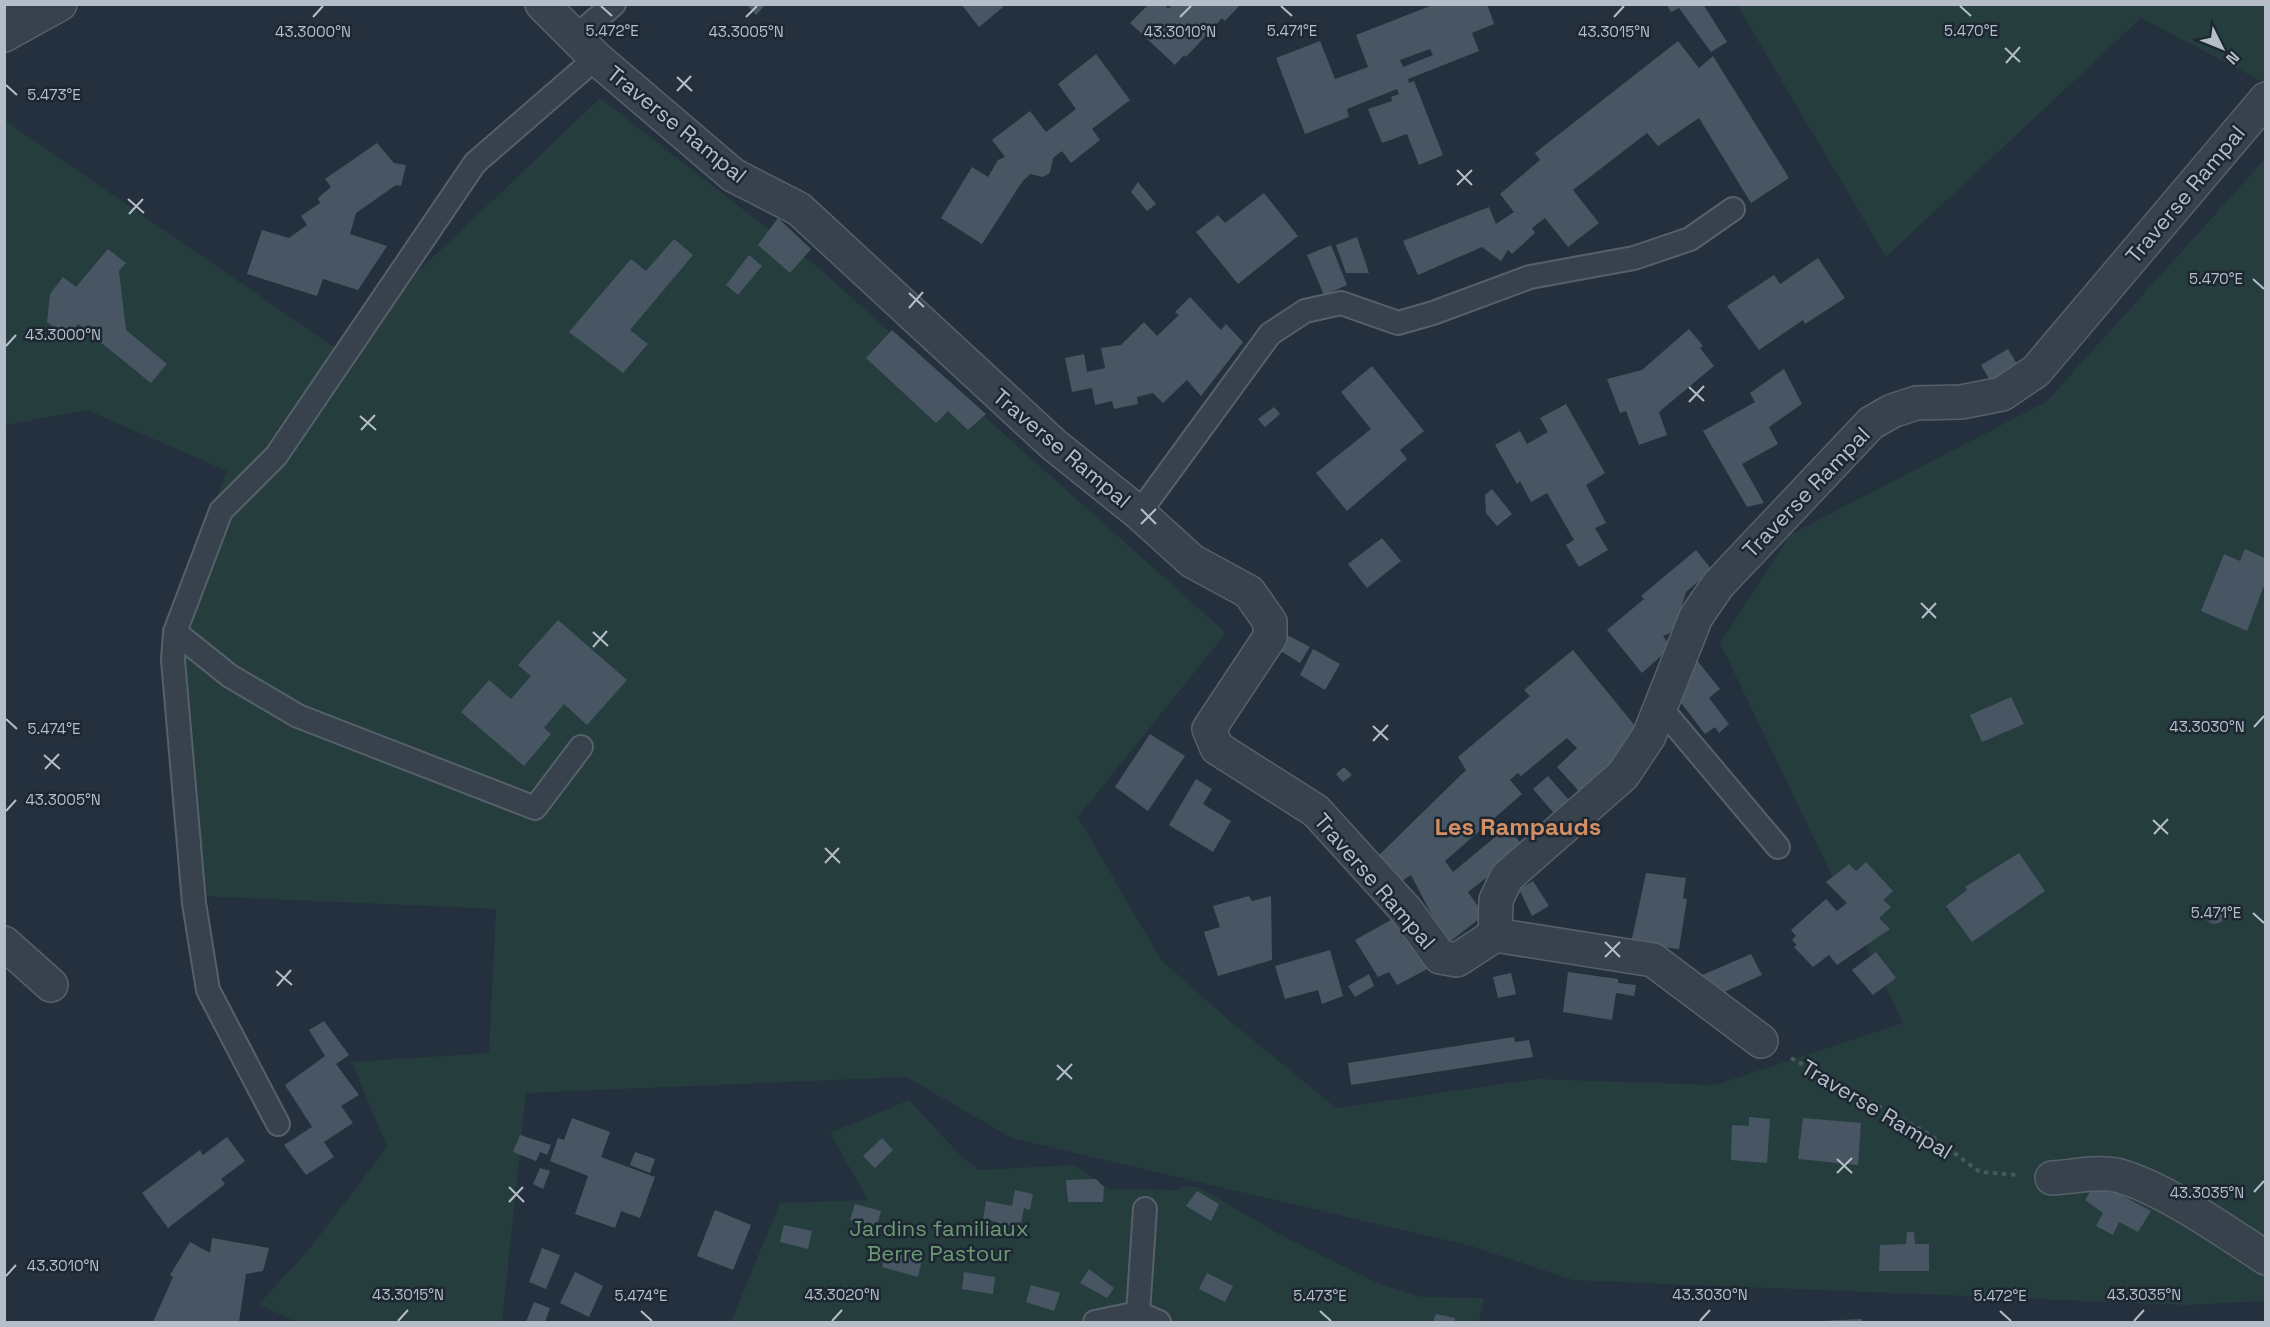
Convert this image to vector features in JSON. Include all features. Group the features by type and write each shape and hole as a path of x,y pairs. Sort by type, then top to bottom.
{"street":[{"path":"12,21 60,4"},
{"name":"Traverse Rampal","path":"542,4 585,47 734,175 799,209 1053,444 1139,513 1192,561 1249,592 1270,622 1270,638 1209,729 1217,748 1316,811 1406,910 1440,957 1456,960 1495,934 1496,900 1507,877 1623,775 1649,736 1696,617 1718,585 1871,423 1892,411 1916,403 1961,402 2002,394 2036,371 2265,99"},
{"path":"1495,934 1653,960 1761,1041"},
{"path":"4,943 51,986"},
{"path":"2052,1178 2115,1175 2146,1187 2213,1224 2265,1258"}],"lane":[{"path":"278,1124 208,990 194,903 173,660 176,632 221,511 276,456 475,163 585,47 615,4"},
{"path":"1139,513 1270,334 1305,311 1341,303 1398,323 1433,313 1530,278 1634,258 1690,239 1733,209"},
{"path":"176,632 230,676 298,716 535,808 581,747"},
{"path":"1660,707 1778,847"},
{"path":"1138,1313 1145,1209"},
{"path":"1095,1323 1138,1313 1159,1323"}],"path":[{"name":"Traverse Rampal","path":"1761,1041 1927,1133 1980,1172 2052,1178"}],"green space":[{"path":"1737,5 2265,5 2265,83 2141,18 1886,257"},
{"path":"600,98 821,270 1226,633 1078,817 1161,960 1231,1022 1336,1108 1536,1079 1715,1085 1903,1023 1720,643 1791,534 2046,402 2265,159 2265,1301 2187,1305 1573,1280 1471,1246 1012,1138 906,1077 526,1093 502,1322 296,1322 259,1304 311,1247 387,1147 352,1062 489,1053 496,909 202,896 160,651 227,471 87,410 5,425 4,120 337,349"},
{"name":"Jardins familiaux Berre Pastour","path":"909,1100 962,1157 979,1170 1073,1165 1102,1185 1112,1189 1178,1190 1185,1186 1198,1187 1286,1238 1378,1283 1421,1297 1484,1298 1479,1322 731,1322 780,1203 868,1200 830,1133"}],"building":[{"path":"746,4 766,4 756,15"},
{"path":"961,4 1000,4 1003,7 979,27"},
{"path":"1149,4 1164,4 1168,9 1173,4 1241,4 1225,21 1222,18 1186,57 1184,55 1175,65 1130,23"},
{"path":"1435,4 1487,4 1494,24 1472,33 1479,51 1408,79 1409,83 1414,81 1443,155 1419,165 1407,134 1382,143 1368,109 1392,101 1391,97 1399,94 1397,89 1347,109 1349,117 1305,134 1276,58 1320,41 1335,79 1368,67 1356,35","holes":["1430,49 1433,55 1403,67 1400,60"]},
{"path":"1666,4 1703,4 1727,42 1711,52 1679,8 1671,12"},
{"path":"1678,41 1699,68 1713,56 1789,178 1751,203 1699,118 1658,146 1647,133 1573,190 1599,223 1568,247 1545,218 1532,228 1535,233 1512,254 1508,250 1501,261 1482,247 1418,275 1403,241 1489,207 1496,224 1514,212 1500,194 1540,160 1535,153"},
{"path":"1096,54 1130,100 1092,129 1100,140 1071,163 1062,151 1053,158 1050,173 1043,177 1030,174 1022,182 982,244 941,218 972,167 988,177 998,160 1005,157 992,140 1030,111 1046,132 1076,109 1058,84"},
{"path":"377,143 394,163 406,165 401,186 396,185 356,213 350,234 387,246 358,290 323,279 317,296 247,274 262,230 289,238 307,225 301,216 320,203 318,198 331,187 325,179"},
{"path":"1138,182 1156,204 1147,211 1131,192"},
{"path":"1264,193 1298,236 1238,284 1196,232 1218,215 1225,223"},
{"path":"778,218 811,249 790,273 758,245"},
{"path":"1357,237 1369,273 1346,273 1336,245"},
{"path":"674,239 693,255 630,330 648,344 623,373 569,332 631,259 646,271"},
{"path":"1331,245 1347,285 1324,295 1307,255"},
{"path":"108,249 126,263 119,271 126,330 167,364 151,383 78,324 66,337 47,322 50,294 63,277 76,287"},
{"path":"749,255 762,266 738,295 726,285"},
{"path":"1818,258 1845,298 1805,324 1803,320 1759,350 1727,306 1774,275 1780,284"},
{"path":"1190,297 1221,330 1226,324 1243,342 1201,396 1187,380 1163,403 1153,393 1137,397 1138,404 1114,409 1112,401 1095,405 1092,388 1072,392 1065,358 1084,354 1087,372 1105,368 1101,348 1121,345 1144,322 1157,336 1179,315 1175,312"},
{"path":"1689,329 1703,346 1700,348 1714,366 1659,412 1667,435 1639,445 1626,411 1620,413 1607,379 1642,370"},
{"path":"892,330 986,414 968,430 948,411 936,423 866,358"},
{"path":"2008,349 2020,369 1992,384 1981,365"},
{"path":"1372,366 1424,431 1400,450 1407,459 1347,511 1316,473 1371,429 1341,392"},
{"path":"1784,369 1802,404 1769,427 1778,444 1742,464 1764,503 1747,507 1703,431 1755,402 1750,393"},
{"path":"1566,404 1605,473 1586,485 1606,523 1595,528 1608,550 1579,567 1566,545 1574,540 1547,493 1531,502 1520,481 1517,484 1495,445 1520,431 1527,444 1548,432 1540,418"},
{"path":"1274,407 1280,414 1265,427 1258,419"},
{"path":"1492,489 1512,514 1497,526 1486,513 1485,495"},
{"path":"1382,538 1401,561 1367,588 1348,564"},
{"path":"2245,549 2265,558 2265,583 2247,631 2201,611 2224,554 2240,561"},
{"path":"1696,550 1712,570 1686,592 1674,631 1663,636 1671,647 1642,673 1607,630 1644,599 1641,596"},
{"path":"558,620 627,680 587,725 564,704 544,728 551,734 524,766 461,712 489,680 511,699 531,676 518,665"},
{"path":"1287,635 1310,647 1300,663 1279,650"},
{"path":"1313,649 1340,664 1325,690 1300,675"},
{"path":"1573,650 1636,727 1612,777 1585,798 1557,767 1577,748 1567,738 1521,776 1518,773 1510,780 1522,794 1445,861 1453,872 1507,827 1525,848 1468,892 1484,915 1447,944 1411,875 1397,884 1375,859 1466,770 1458,757 1530,696 1524,690"},
{"path":"1692,654 1720,689 1709,698 1729,724 1719,733 1715,727 1705,734 1675,695"},
{"path":"2011,697 2024,724 1982,742 1970,715"},
{"path":"1150,734 1185,756 1148,811 1115,787"},
{"path":"1344,767 1352,775 1343,782 1336,774"},
{"path":"1548,776 1574,806 1559,819 1533,789"},
{"path":"1196,779 1212,789 1203,804 1231,821 1213,852 1169,825"},
{"path":"2019,853 2045,891 1972,942 1946,906 1967,890 1965,887"},
{"path":"1866,862 1893,891 1883,900 1891,907 1879,918 1890,929 1837,965 1829,955 1813,967 1794,947 1797,945 1792,940 1796,936 1791,930 1826,899 1837,911 1847,903 1826,882 1849,864 1856,871"},
{"path":"1646,873 1686,878 1683,898 1687,899 1679,949 1631,943"},
{"path":"1533,881 1549,906 1532,916 1519,889"},
{"path":"1249,896 1252,901 1271,896 1272,960 1218,976 1204,932 1220,927 1213,906"},
{"path":"2215,904 2222,907 2225,914 2222,921 2215,924 2208,921 2205,914 2208,907"},
{"path":"1398,916 1431,967 1397,985 1389,972 1378,977 1355,940"},
{"path":"1330,950 1343,996 1322,1004 1318,990 1285,999 1275,966"},
{"path":"1876,952 1896,978 1873,995 1852,970"},
{"path":"1751,954 1762,975 1713,997 1700,976"},
{"path":"1568,972 1618,979 1618,983 1636,985 1634,996 1616,993 1612,1020 1563,1012"},
{"path":"1511,973 1516,994 1498,998 1493,977"},
{"path":"1369,974 1374,986 1355,997 1348,986"},
{"path":"324,1021 349,1055 336,1064 359,1095 341,1106 353,1123 324,1142 334,1157 306,1175 284,1145 312,1127 285,1085 325,1056 309,1030"},
{"path":"1514,1037 1515,1042 1529,1040 1533,1057 1351,1085 1348,1063"},
{"path":"1749,1117 1770,1119 1767,1163 1731,1160 1732,1125 1749,1126"},
{"path":"572,1118 610,1132 601,1157 655,1177 640,1218 621,1211 615,1228 575,1214 588,1176 550,1161 558,1138 564,1140"},
{"path":"1803,1118 1861,1123 1858,1165 1798,1159"},
{"path":"520,1135 551,1145 547,1155 540,1152 536,1161 513,1152"},
{"path":"227,1137 245,1161 221,1179 225,1184 168,1228 142,1193 200,1150 203,1155"},
{"path":"882,1138 893,1150 875,1168 863,1156"},
{"path":"635,1152 655,1159 650,1173 630,1165"},
{"path":"540,1168 550,1171 543,1189 533,1184"},
{"path":"1096,1179 1104,1187 1103,1202 1068,1202 1066,1180"},
{"path":"2094,1185 2106,1191 2108,1188 2151,1211 2138,1232 2119,1222 2113,1235 2096,1226 2103,1213 2085,1200"},
{"path":"1015,1190 1033,1194 1030,1210 1024,1208 1020,1228 983,1219 986,1201 1012,1206"},
{"path":"1197,1191 1219,1204 1211,1221 1186,1206"},
{"path":"855,1204 881,1211 876,1229 850,1220"},
{"path":"715,1210 751,1225 733,1270 697,1256"},
{"path":"784,1225 812,1231 808,1249 780,1242"},
{"path":"1907,1232 1914,1232 1915,1244 1929,1244 1929,1271 1879,1271 1880,1245 1906,1244"},
{"path":"212,1238 269,1248 263,1271 246,1274 239,1322 153,1322 173,1277 170,1275 190,1242 210,1253"},
{"path":"542,1248 560,1255 546,1289 529,1282"},
{"path":"887,1252 922,1259 918,1277 882,1267"},
{"path":"1089,1269 1114,1288 1107,1298 1080,1283"},
{"path":"575,1272 603,1286 589,1317 560,1303"},
{"path":"964,1272 995,1277 993,1294 962,1289"},
{"path":"1207,1273 1233,1286 1225,1302 1199,1289"},
{"path":"1031,1285 1060,1293 1054,1311 1026,1302"},
{"path":"534,1302 550,1308 545,1322 526,1322"},
{"path":"1436,1314 1455,1318 1455,1322 1433,1322"},
{"path":"1862,1319 1862,1322 1820,1322 1820,1321"}],"district":[{"name":"Les Rampauds","path":"1518,826"}]}
